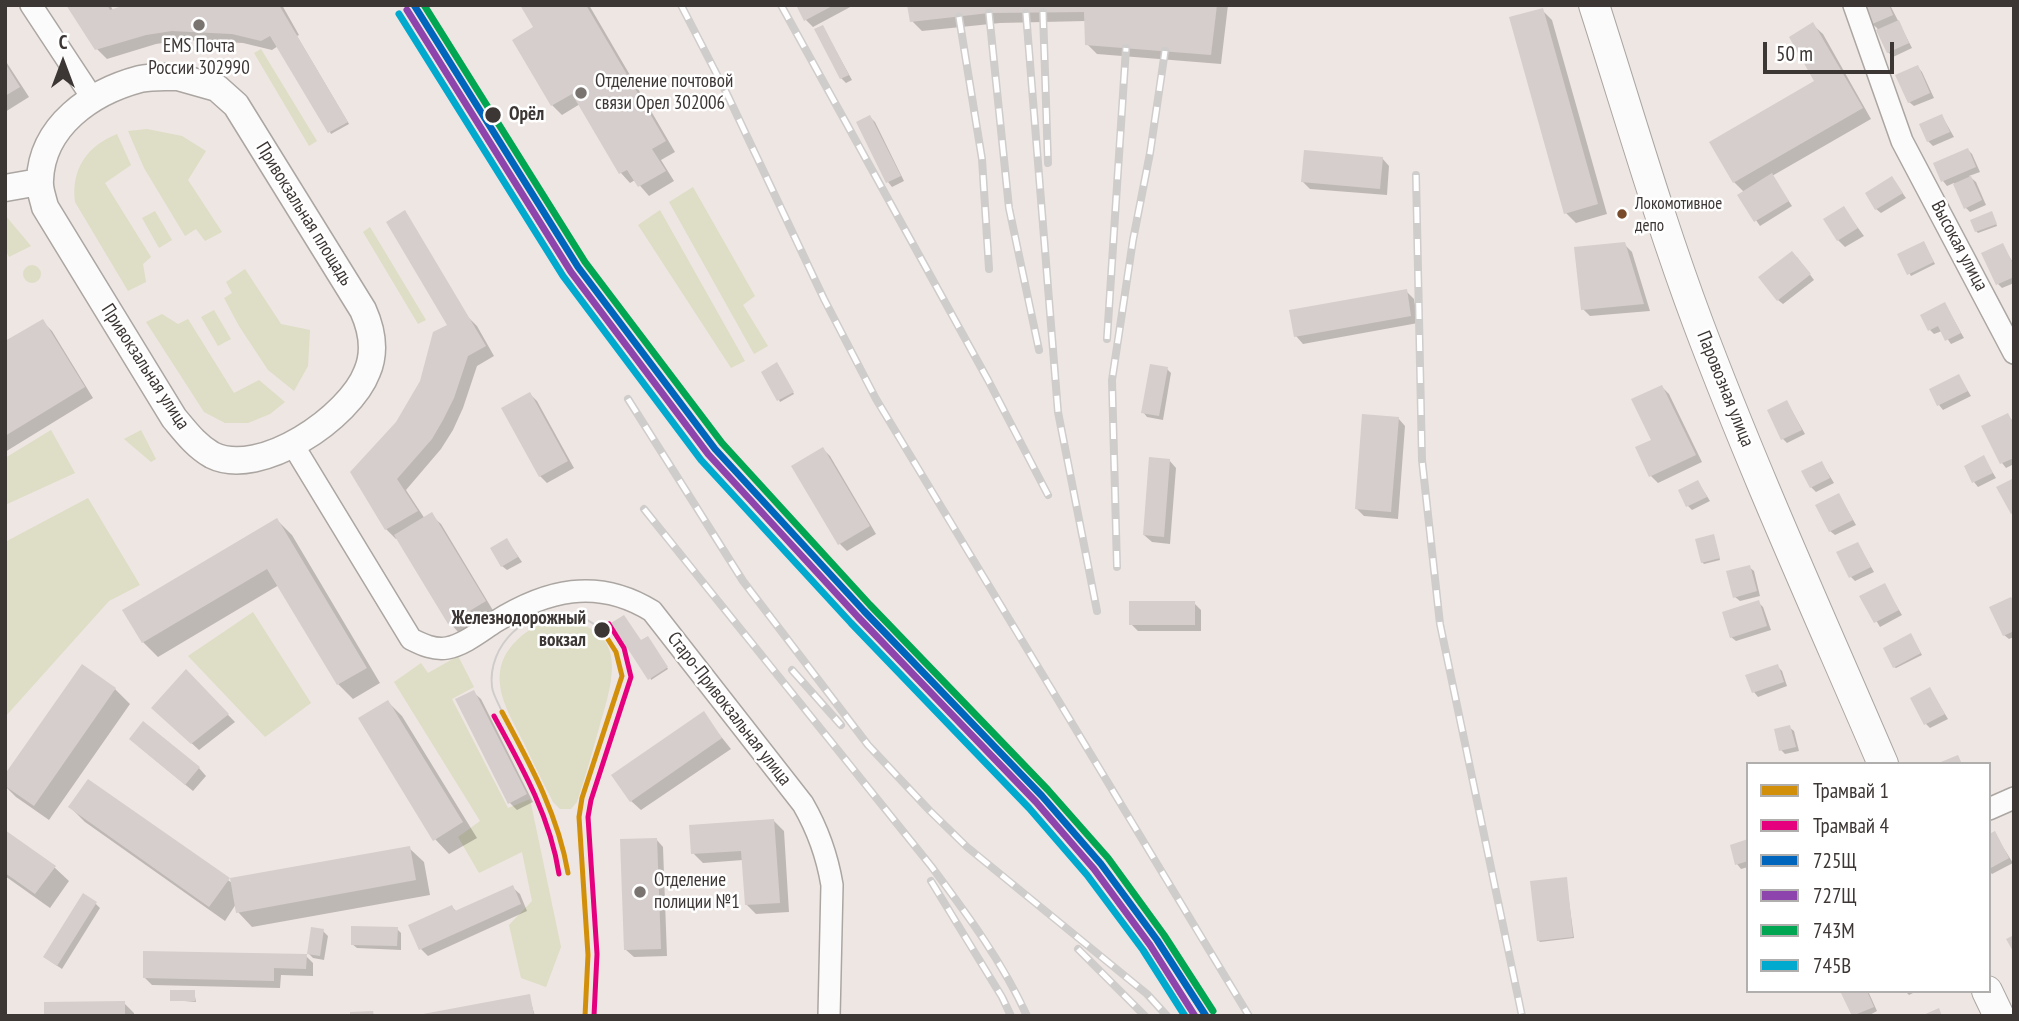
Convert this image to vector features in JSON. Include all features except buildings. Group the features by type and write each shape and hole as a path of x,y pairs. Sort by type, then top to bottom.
{"main road":[{"name":"Паровозная улица","path":"1594,5 1699,325 1882,762"},
{"path":"1988,993 1998,1016"}],"street":[{"path":"31,5 93,99"},
{"name":"Высокая улица","path":"1854,5 1902,141 2014,353"},
{"name":"Привокзальная площадь","path":"93,99 125,84 159,77 178,77 217,88 236,105 363,310 373,338 368,371 348,403 293,444"},
{"name":"Привокзальная улица","path":"93,99 67,117 44,155 40,182 45,207 174,418 194,442 214,456 237,460 255,458 293,444"},
{"path":"5,188 40,182"},
{"name":"Старо-Привокзальная улица","path":"293,444 411,639 433,648 457,645 521,606 564,592 590,590 615,594 634,599 652,611 803,804 814,824 829,865 832,885 829,1016"},
{"path":"1991,808 2014,798"}],"green space":[{"path":"261,49 317,141 309,146 254,53"},
{"path":"147,129 182,136 206,151 188,180 222,232 205,241 196,229 185,236 144,168 128,131"},
{"path":"117,134 131,165 105,183 151,257 143,264 146,282 128,291 75,202 74,190 79,169 89,152"},
{"path":"693,187 755,296 743,305 768,346 754,354 669,202"},
{"path":"660,210 745,361 731,368 638,225"},
{"path":"155,211 172,240 159,248 142,218"},
{"path":"5,215 31,246 9,257 5,249"},
{"path":"370,227 426,320 418,324 363,232"},
{"path":"28,265 36,265 41,274 39,281 28,283 23,278 23,270"},
{"path":"245,269 281,324 310,330 308,366 294,391 268,370 224,298 232,293 226,282"},
{"path":"214,310 231,339 218,346 201,317"},
{"path":"162,314 178,324 188,319 234,393 259,380 285,402 270,414 248,423 225,423 204,412 146,322"},
{"path":"51,430 75,473 5,505 5,458"},
{"path":"141,430 156,459 151,462 124,439"},
{"path":"88,498 140,585 109,601 5,717 5,542"},
{"path":"253,612 311,703 265,737 188,656"},
{"path":"554,620 578,624 595,632 606,642 611,656 612,672 605,708 577,802 571,809 560,809 553,802 507,708 500,684 503,660 510,648 529,630"},
{"path":"458,656 474,687 452,699 508,808 530,799 561,947 546,987 521,978 509,925 532,901 522,852 479,873 458,837 480,821 394,682 421,663 428,673"}],"tram line":[{"path":"502,712 493,690 492,672 496,657 513,632 525,623 553,613 577,615 602,630"},
{"name":"4","path":"594,1016 597,954 588,817 591,800 631,677 624,648 609,624"},
{"name":"1","path":"585,1016 588,955 579,817 582,798 622,676 616,652 602,630"},
{"name":"1","path":"502,712 533,770 550,810 568,873"},
{"name":"4","path":"494,716 542,812 559,874"}],"railway":[{"path":"681,5 727,94 824,299 876,399 1249,1016"},
{"path":"781,5 988,380 1048,495"},
{"path":"1043,12 1048,163"},
{"path":"989,13 1009,208 1039,350"},
{"path":"1026,13 1058,412 1097,611"},
{"path":"959,17 982,159 989,269"},
{"path":"1107,339 1126,48"},
{"path":"1117,567 1112,380 1165,51"},
{"path":"1416,175 1422,460 1440,624 1522,1016"},
{"path":"628,399 743,581 868,745 967,847 1147,994 1167,1016"},
{"path":"644,509 931,866 995,957 1027,1016"},
{"path":"792,670 841,725"},
{"path":"931,881 1011,1016"},
{"path":"1078,949 1145,1016"}],"transit line":[{"name":"725Щ","path":"414,5 578,267 715,449 864,611 1042,796 1101,864 1157,940 1206,1016"},
{"name":"743М","path":"424,5 585,262 722,443 870,605 1048,790 1108,858 1164,935 1213,1011"},
{"name":"727Щ","path":"407,10 571,272 708,454 858,617 1036,802 1094,869 1150,945 1195,1016"},
{"name":"745В","path":"399,14 563,276 701,460 851,623 1029,808 1087,875 1143,950 1185,1016"}],"place":[{"name":"EMS Почта России 302990","path":"199,25"},
{"name":"Отделение почтовой связи Орел 302006","path":"581,93"},
{"name":"Орёл","path":"493,115"},
{"name":"Локомотивное депо","path":"1622,214"},
{"name":"Железнодорожный вокзал","path":"602,630"},
{"name":"Отделение полиции №1","path":"640,892"}]}
